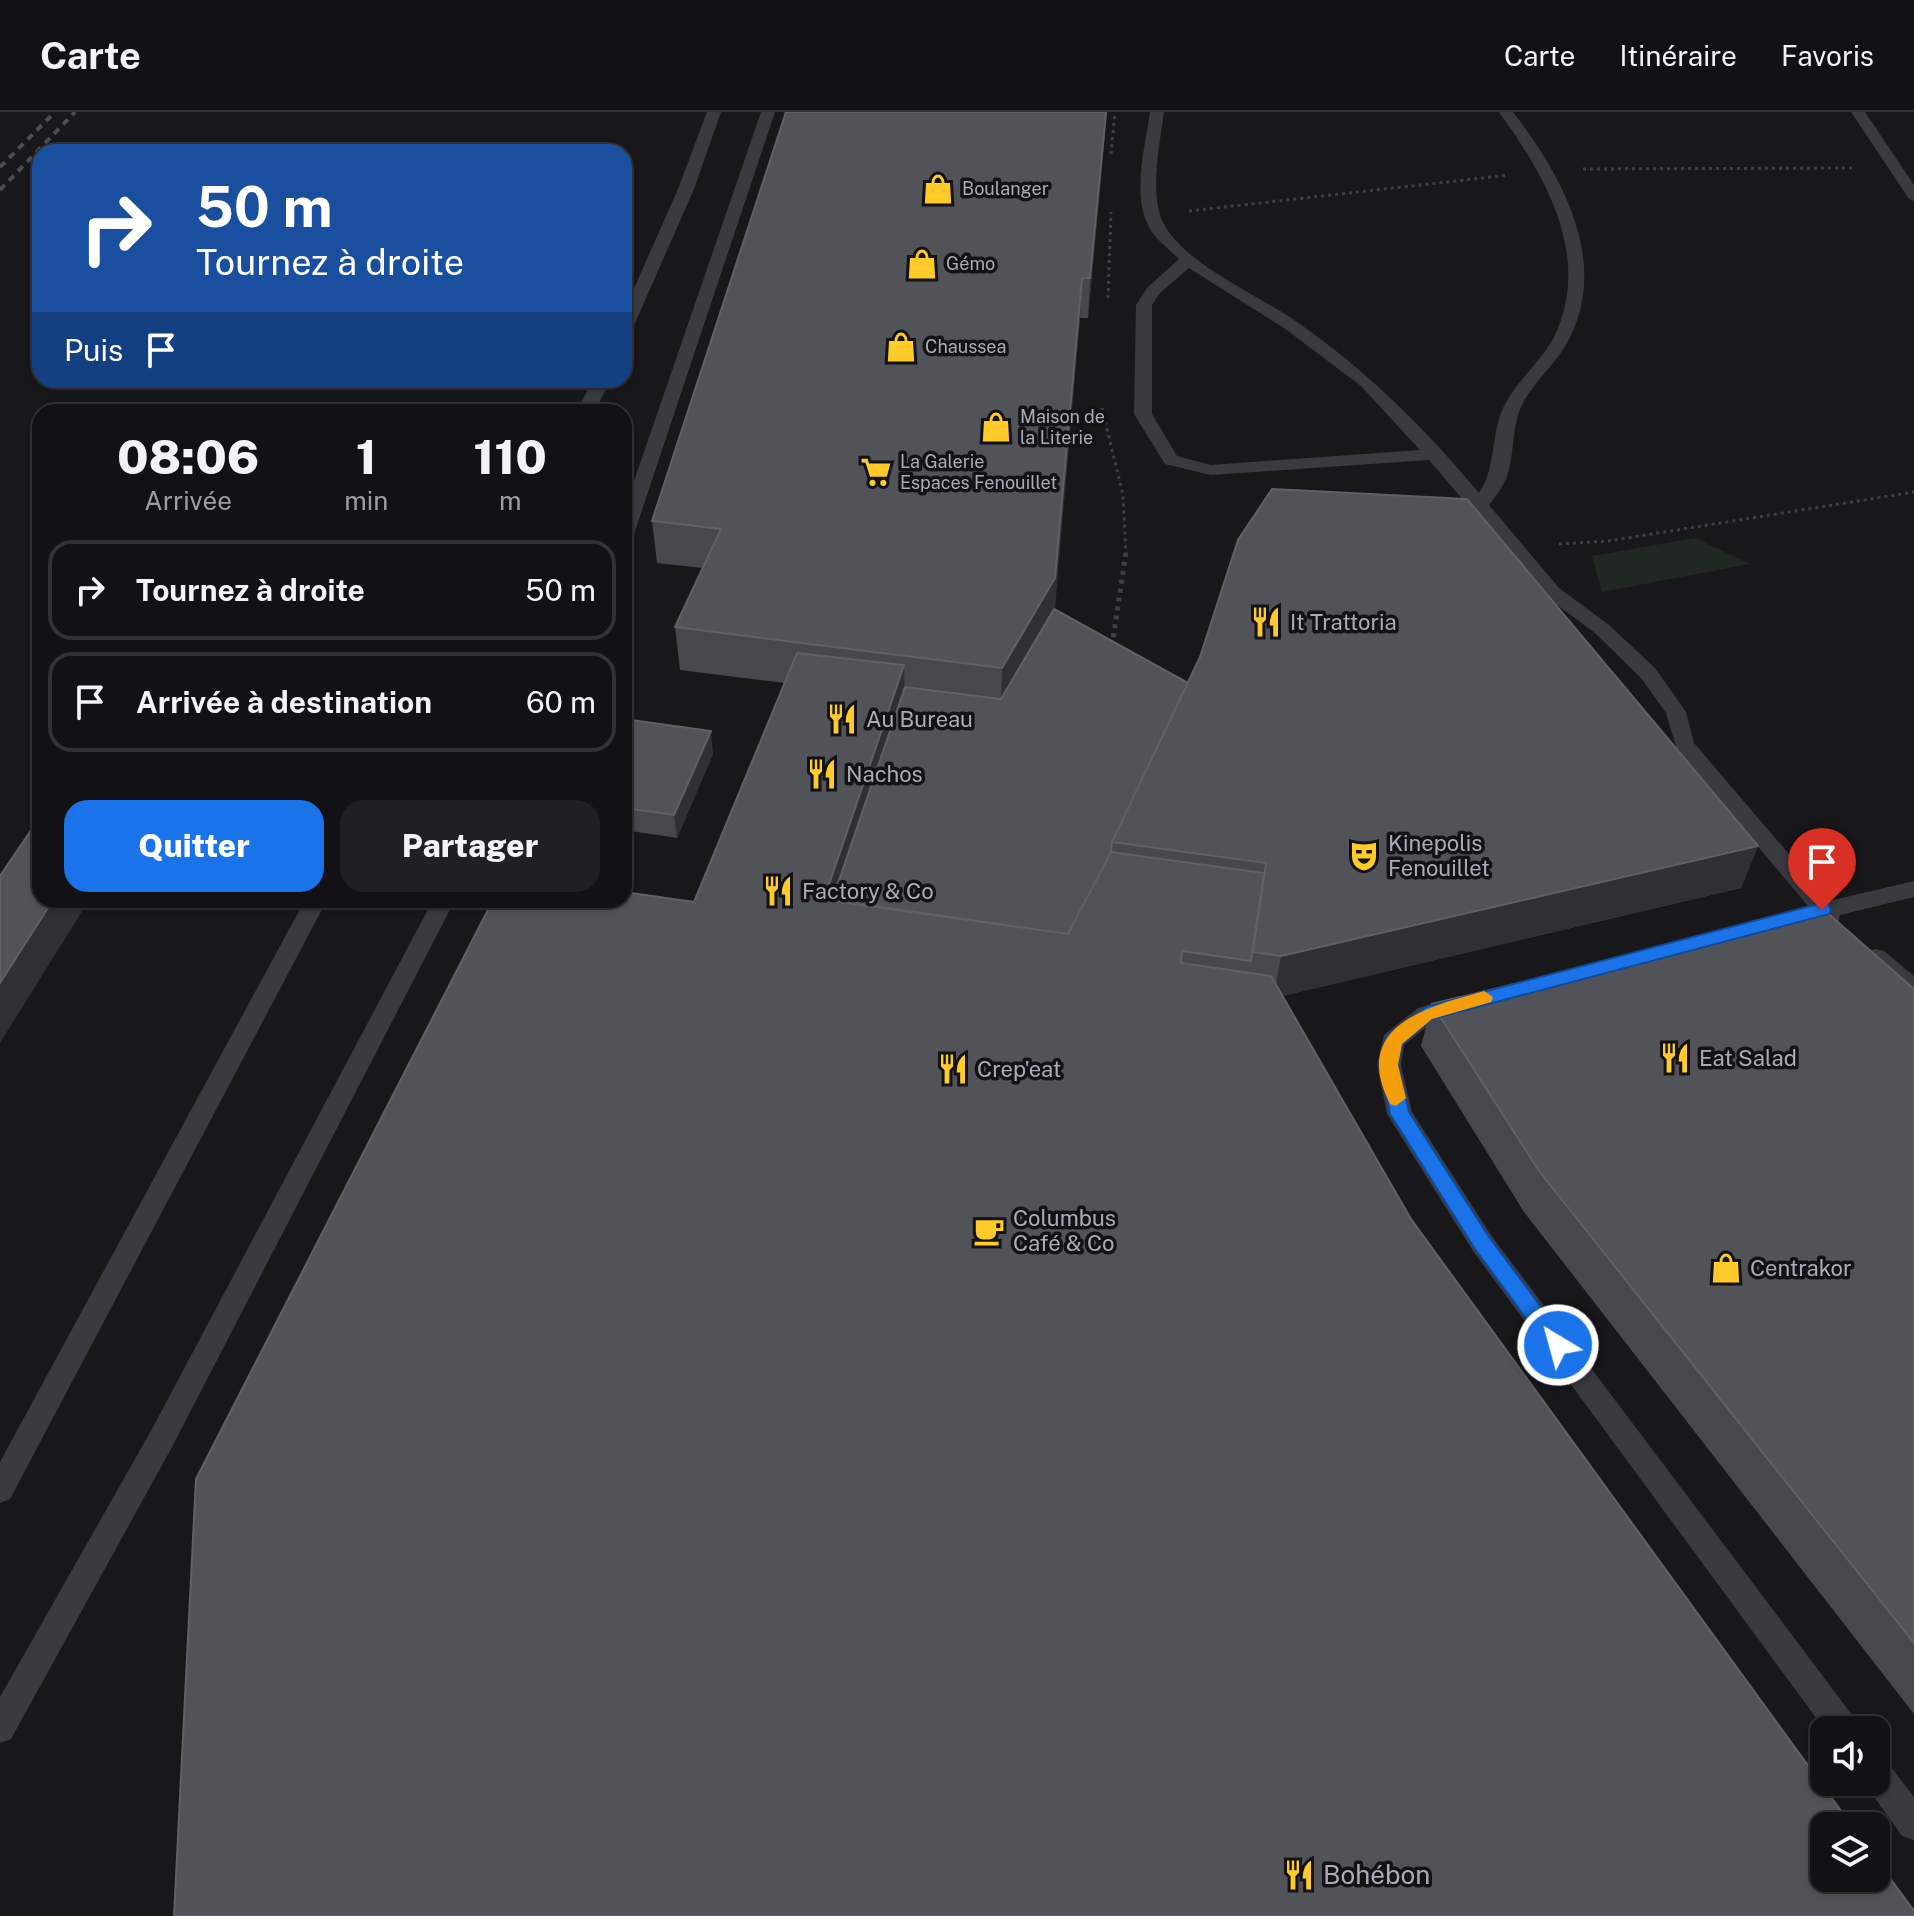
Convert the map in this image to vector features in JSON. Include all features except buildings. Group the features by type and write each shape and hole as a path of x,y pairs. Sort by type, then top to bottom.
{"lane":[{"path":"632,312 686,189 714,112"},
{"path":"632,513 768,112"},
{"path":"1157,112 1149,169 1151,214 1159,231 1188,260 1290,324 1349,366 1433,454 1552,592 1602,629 1648,673 1676,712 1684,745 1822,910 1914,989"},
{"path":"1479,506 1497,478 1503,433 1514,403 1550,358 1563,334 1574,291 1572,240 1560,195 1532,143 1506,112"},
{"path":"1858,112 1914,196"},
{"path":"1188,260 1153,291 1144,305 1143,414 1171,460 1211,470 1433,454"},
{"path":"1762,925 1914,889"},
{"path":"0,1490 312,908"},
{"path":"0,1728 162,1438 440,908"},
{"path":"1476,999 1426,1014 1393,1041 1389,1065 1400,1114 1482,1243 1834,1716"},
{"path":"1890,1792 1914,1824"}],"path":[{"path":"1109,168 1115,112"},
{"path":"1107,309 1111,207"},
{"path":"1102,398 1102,413 1123,495 1126,555 1113,645 1106,659"},
{"path":"1504,539 1543,544 1608,541 1914,492"}],"shaded area":[{"path":"1695,538 1750,564 1602,592 1592,556"}],"railway":[{"path":"0,167 55,112"},
{"path":"44,144 75,112"},
{"path":"0,190 32,157"}],"slow traffic":[{"path":"1396,1098 1389,1065 1393,1041 1426,1014 1484,997"}],"place":[{"name":"Boulanger","path":"938,189"},
{"name":"Gémo","path":"922,264"},
{"name":"Chaussea","path":"901,347"},
{"name":"Maison de la Literie","path":"996,427"},
{"name":"La Galerie Espaces Fenouillet","path":"876,472"},
{"name":"It Trattoria","path":"1266,622"},
{"name":"Au Bureau","path":"842,719"},
{"name":"Nachos","path":"822,774"},
{"name":"Kinepolis Fenouillet","path":"1364,856"},
{"name":"Factory & Co","path":"778,891"},
{"name":"Eat Salad","path":"1675,1058"},
{"name":"Crep'eat","path":"953,1069"},
{"name":"Columbus Café & Co","path":"989,1231"},
{"name":"Centrakor","path":"1726,1268"},
{"name":"Bohébon","path":"1299,1875"}],"route":[{"path":"1558,1345 1482,1243 1400,1114 1389,1065 1393,1041 1426,1014 1822,910"}]}
